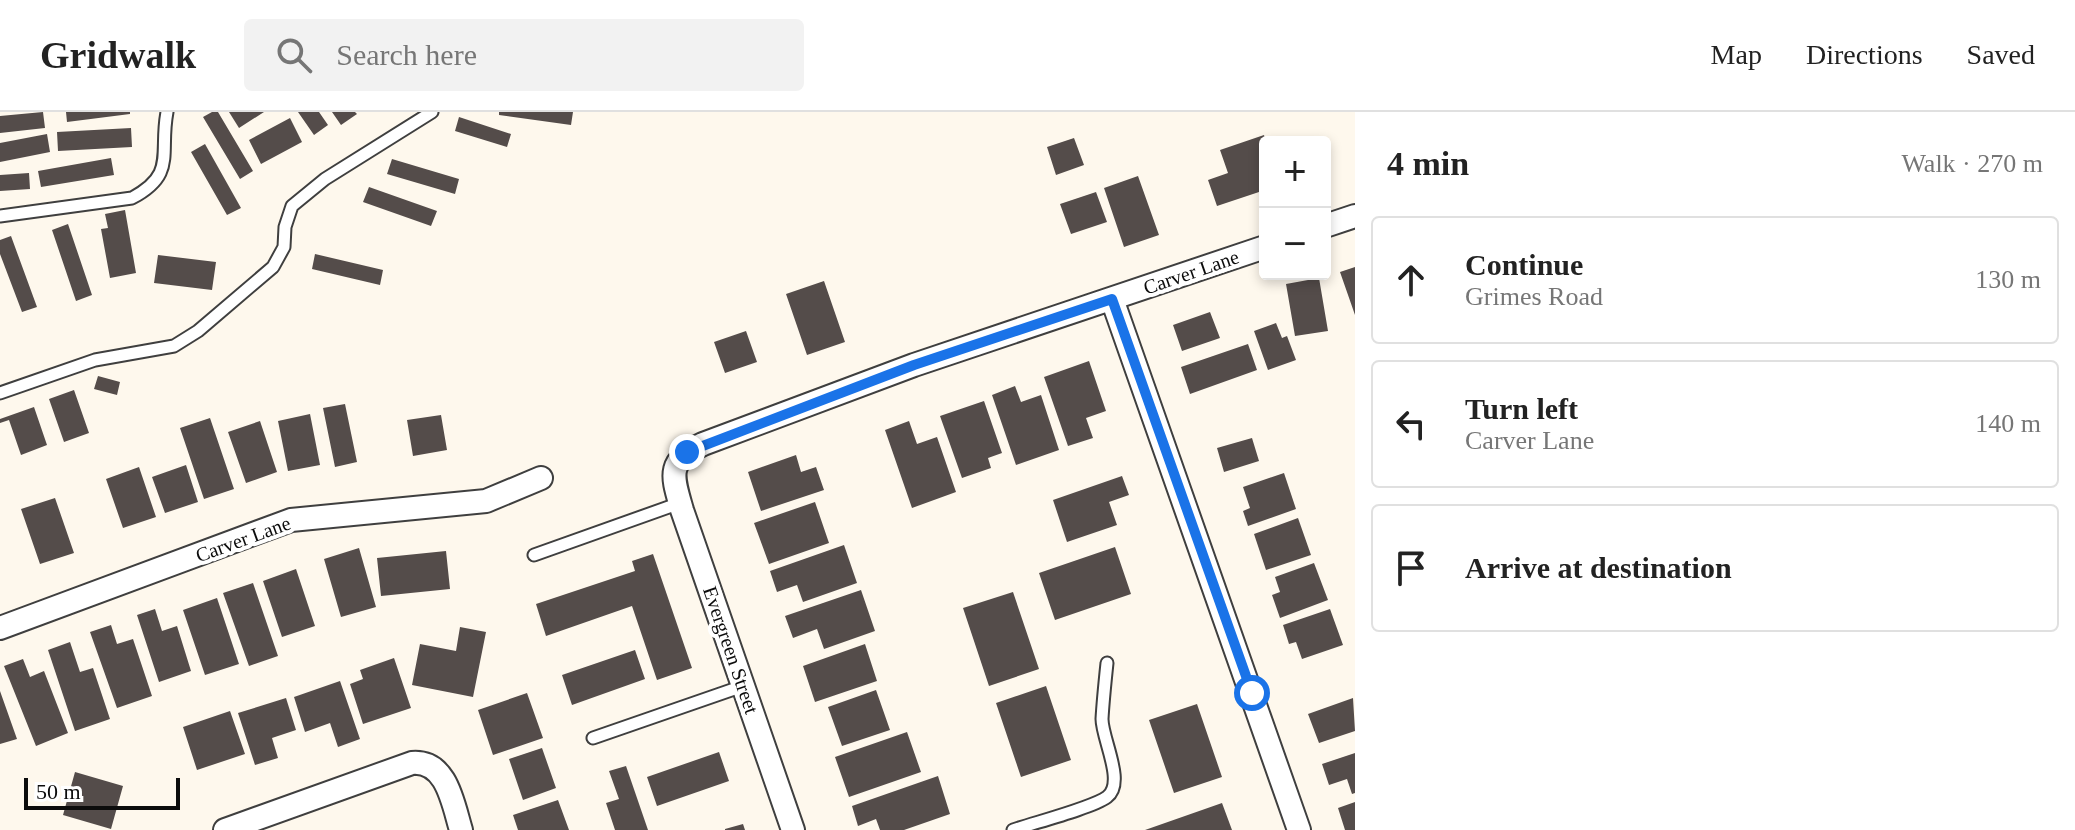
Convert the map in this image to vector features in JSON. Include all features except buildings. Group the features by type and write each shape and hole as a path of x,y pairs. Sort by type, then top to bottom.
{"street":[{"path":"1331,224 1355,216"},
{"name":"Carver Lane","path":"674,470 678,459 703,444 914,365 1259,249"},
{"path":"1112,299 1299,830"},
{"name":"Evergreen Street","path":"674,470 680,503 793,830"},
{"name":"Carver Lane","path":"0,628 291,520 486,501 541,478"},
{"path":"226,830 412,763 436,770 445,783 461,830"}],"lane":[{"path":"0,216 132,198 148,189 162,175 167,112"},
{"path":"0,393 95,360 174,346 198,331 273,267 284,247 285,227 292,206 325,179 432,112"},
{"path":"534,555 680,503"},
{"path":"1013,830 1107,797 1113,789 1115,776 1102,723 1107,663"},
{"path":"593,738 743,686"}],"route":[{"path":"687,452 914,365 1112,299 1252,693"}]}
